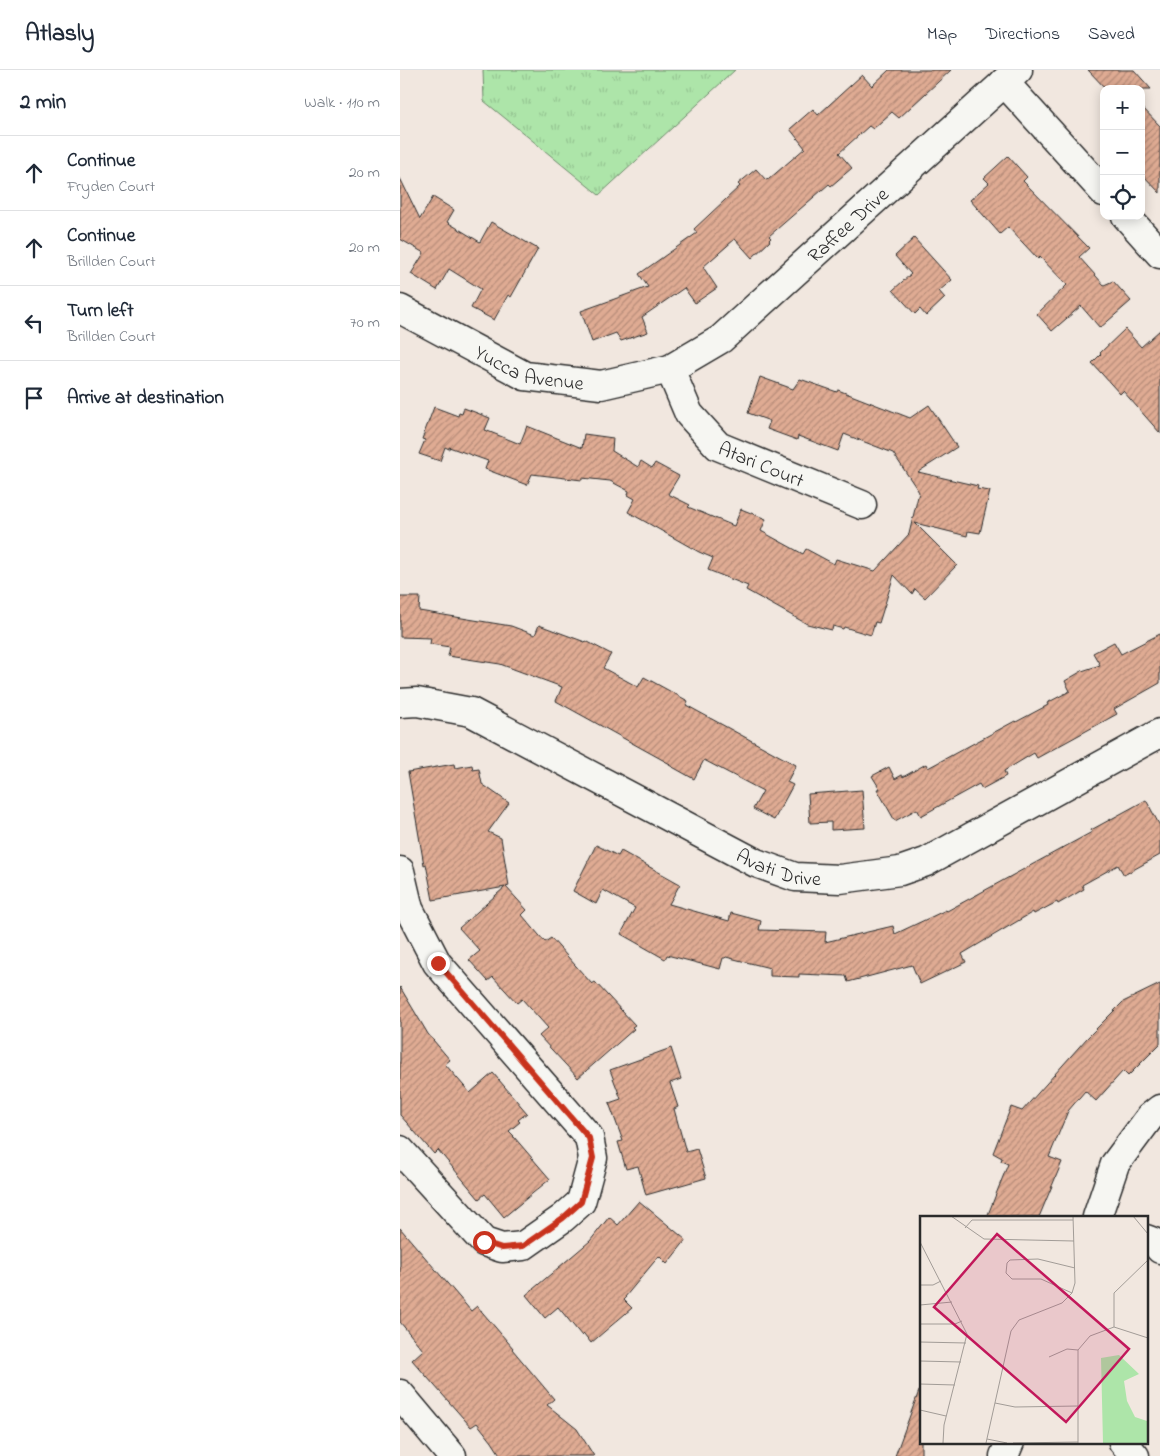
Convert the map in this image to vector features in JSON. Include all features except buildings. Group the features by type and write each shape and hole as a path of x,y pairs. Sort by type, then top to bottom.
{"street":[{"path":"1011,76 1100,187"},
{"name":"Raffee Drive","path":"670,369 721,338 1011,76"},
{"path":"1130,220 1160,254"},
{"name":"Yucca Avenue","path":"400,309 525,376 600,385 670,369"},
{"name":"Atari Court","path":"670,369 689,414 718,446 862,505"},
{"name":"Avati Drive","path":"400,703 416,702 472,712 756,863 795,877 840,878 900,871 926,862 1160,733"},
{"path":"400,870 409,909 438,963 589,1138 593,1158 581,1202 563,1218 523,1246 502,1248 484,1242 400,1150"},
{"path":"1098,1216 1114,1164 1150,1117 1160,1109"},
{"path":"1148,1240 1154,1242 1160,1249"},
{"path":"400,1394 452,1456"},
{"path":"1004,1456 1009,1444"},
{"path":"1125,1444 1135,1456"}],"green space":[{"path":"483,70 735,70 599,195 484,101"}],"route":[{"path":"438,963 589,1138 593,1158 581,1202 563,1218 523,1246 502,1248 484,1242"}]}
